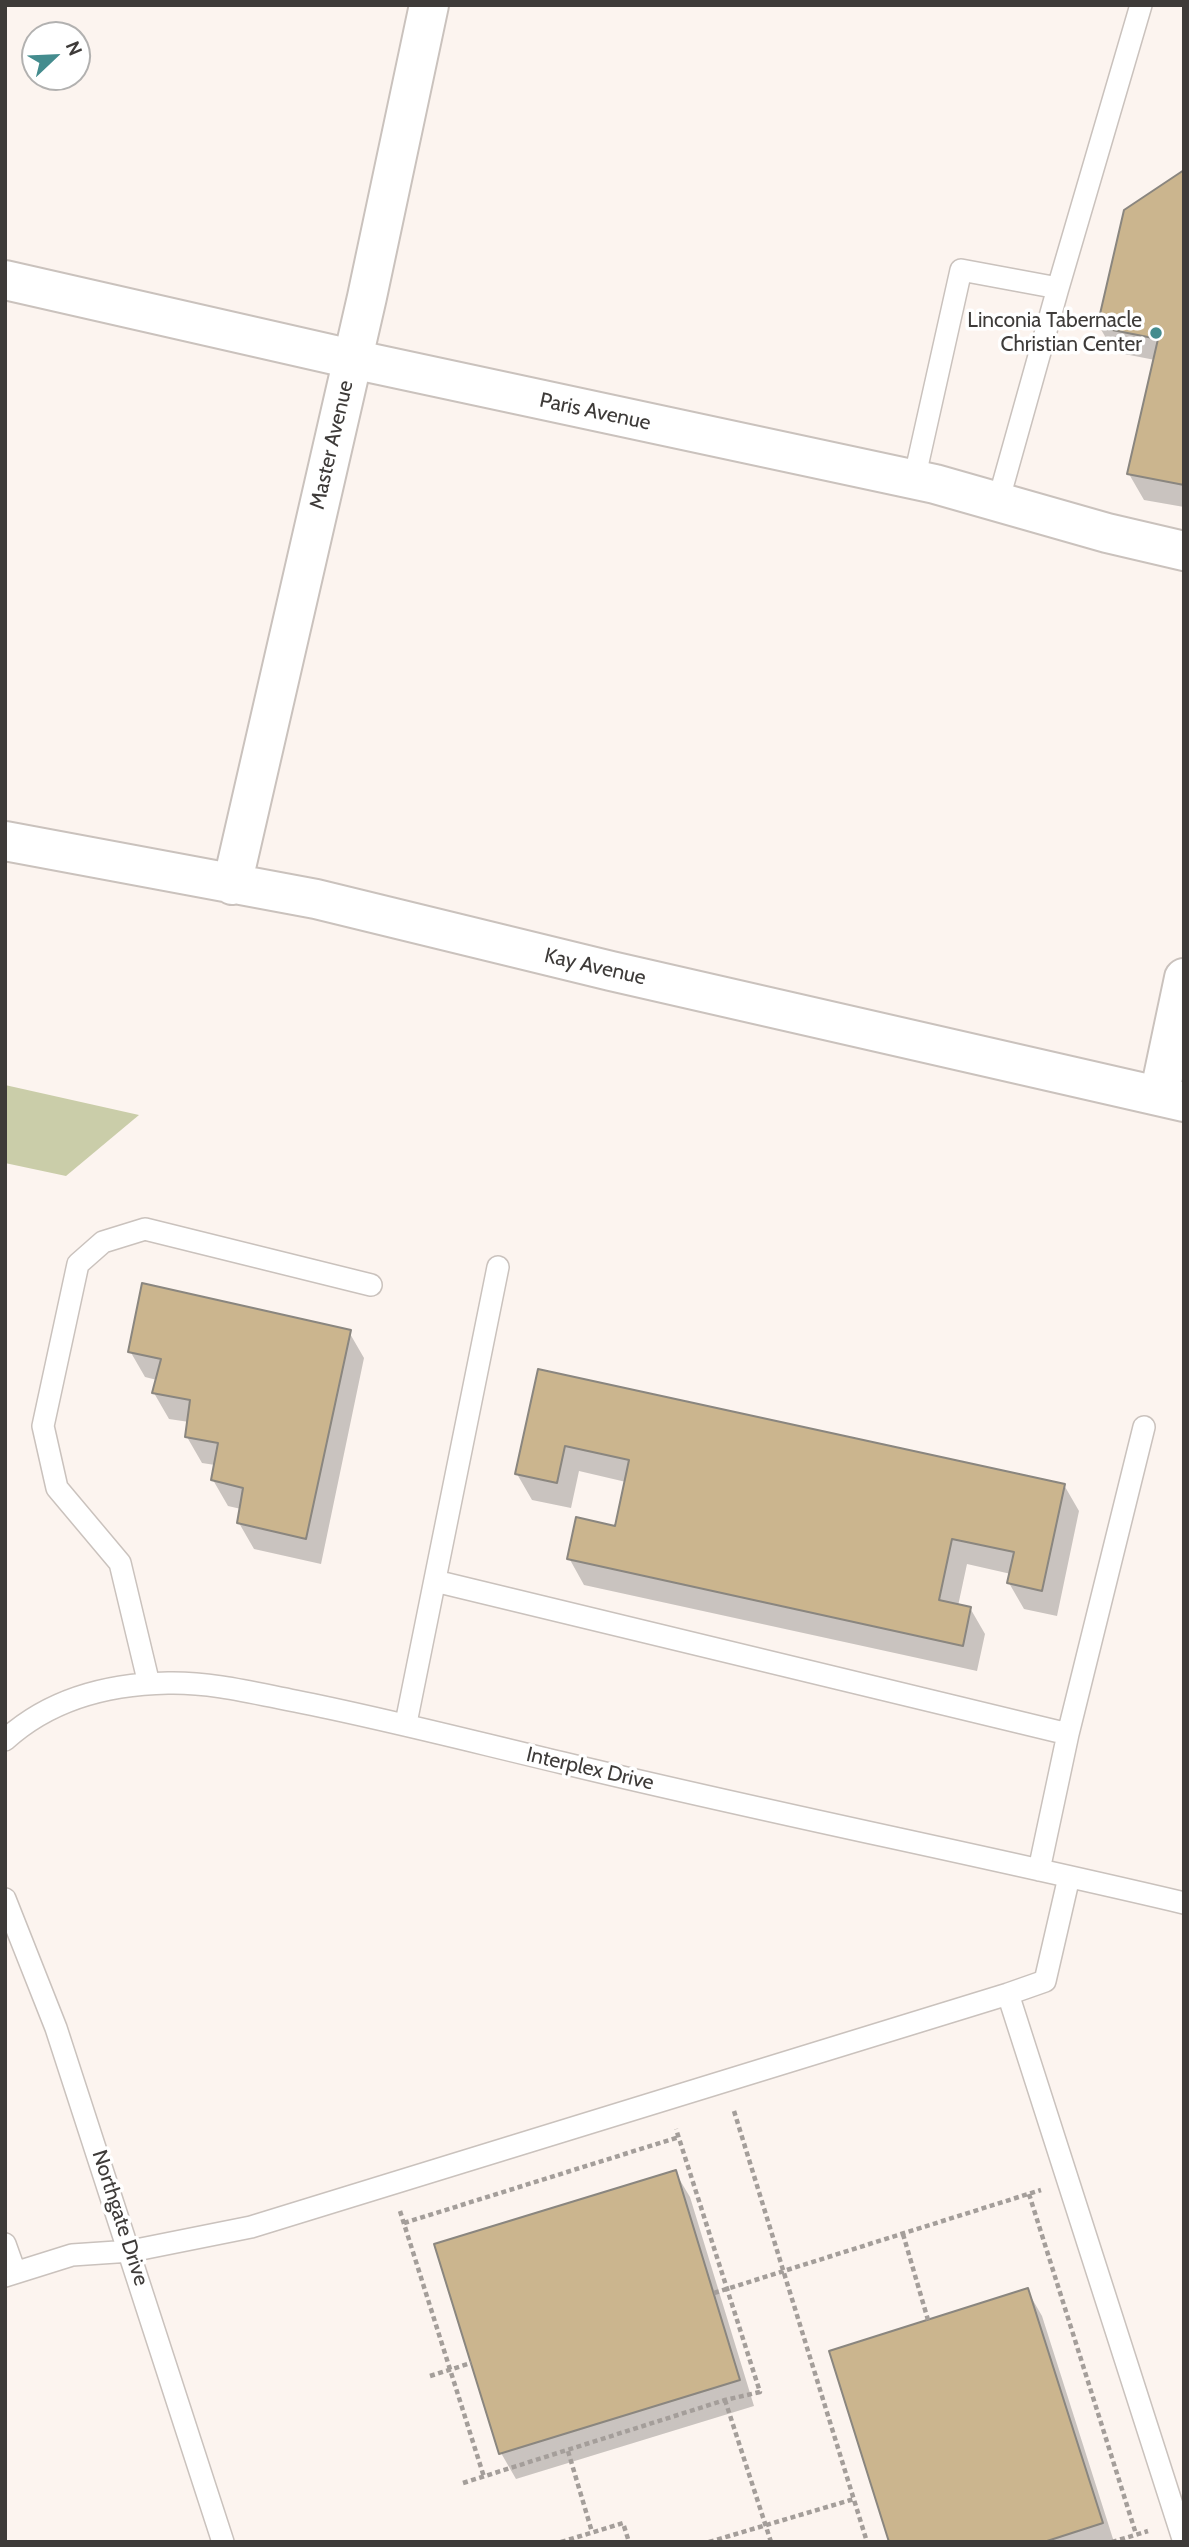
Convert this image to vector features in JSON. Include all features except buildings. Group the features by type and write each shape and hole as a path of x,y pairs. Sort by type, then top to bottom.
{"street":[{"name":"Master Avenue","path":"232,885 352,359 429,5"},
{"name":"Paris Avenue","path":"5,281 914,480 1184,551"},
{"name":"Kay Avenue","path":"5,841 316,899 611,971 1171,1099"},
{"path":"1171,1099 1184,978"}],"lane":[{"path":"998,502 1140,5"},
{"path":"914,480 961,270 1058,288"},
{"path":"149,1684 120,1563 57,1489 43,1426 78,1264 103,1242 145,1229 371,1285"},
{"path":"406,1723 498,1267"},
{"path":"1039,1870 1068,1734 1144,1427"},
{"path":"435,1581 1068,1734"},
{"name":"Interplex Drive","path":"5,1740 33,1719 79,1696 111,1686 149,1684 225,1687 406,1723 563,1763 1184,1903"},
{"path":"5,2244 10,2274 72,2255 131,2251 251,2227 1008,1994 1045,1981 1069,1877"},
{"name":"Northgate Drive","path":"5,1899 57,2028 223,2542"},
{"path":"1008,1994 1180,2532"}],"path":[{"path":"725,2081 867,2542"},
{"path":"463,2483 725,2400 760,2392 666,2099"},
{"path":"404,2223 679,2137"},
{"path":"714,2293 1068,2182"},
{"path":"392,2183 484,2477"},
{"path":"1029,2194 1136,2535"},
{"path":"903,2234 928,2320"},
{"path":"430,2376 471,2363"},
{"path":"725,2400 771,2542"},
{"path":"568,2451 592,2532"},
{"path":"709,2542 854,2499"},
{"path":"561,2542 623,2523 629,2542"},
{"path":"1112,2542 1136,2535 1180,2532"}],"green space":[{"path":"5,1085 139,1115 66,1176 5,1163"}],"place":[{"name":"Linconia Tabernacle Christian Center","path":"1156,333"}]}
